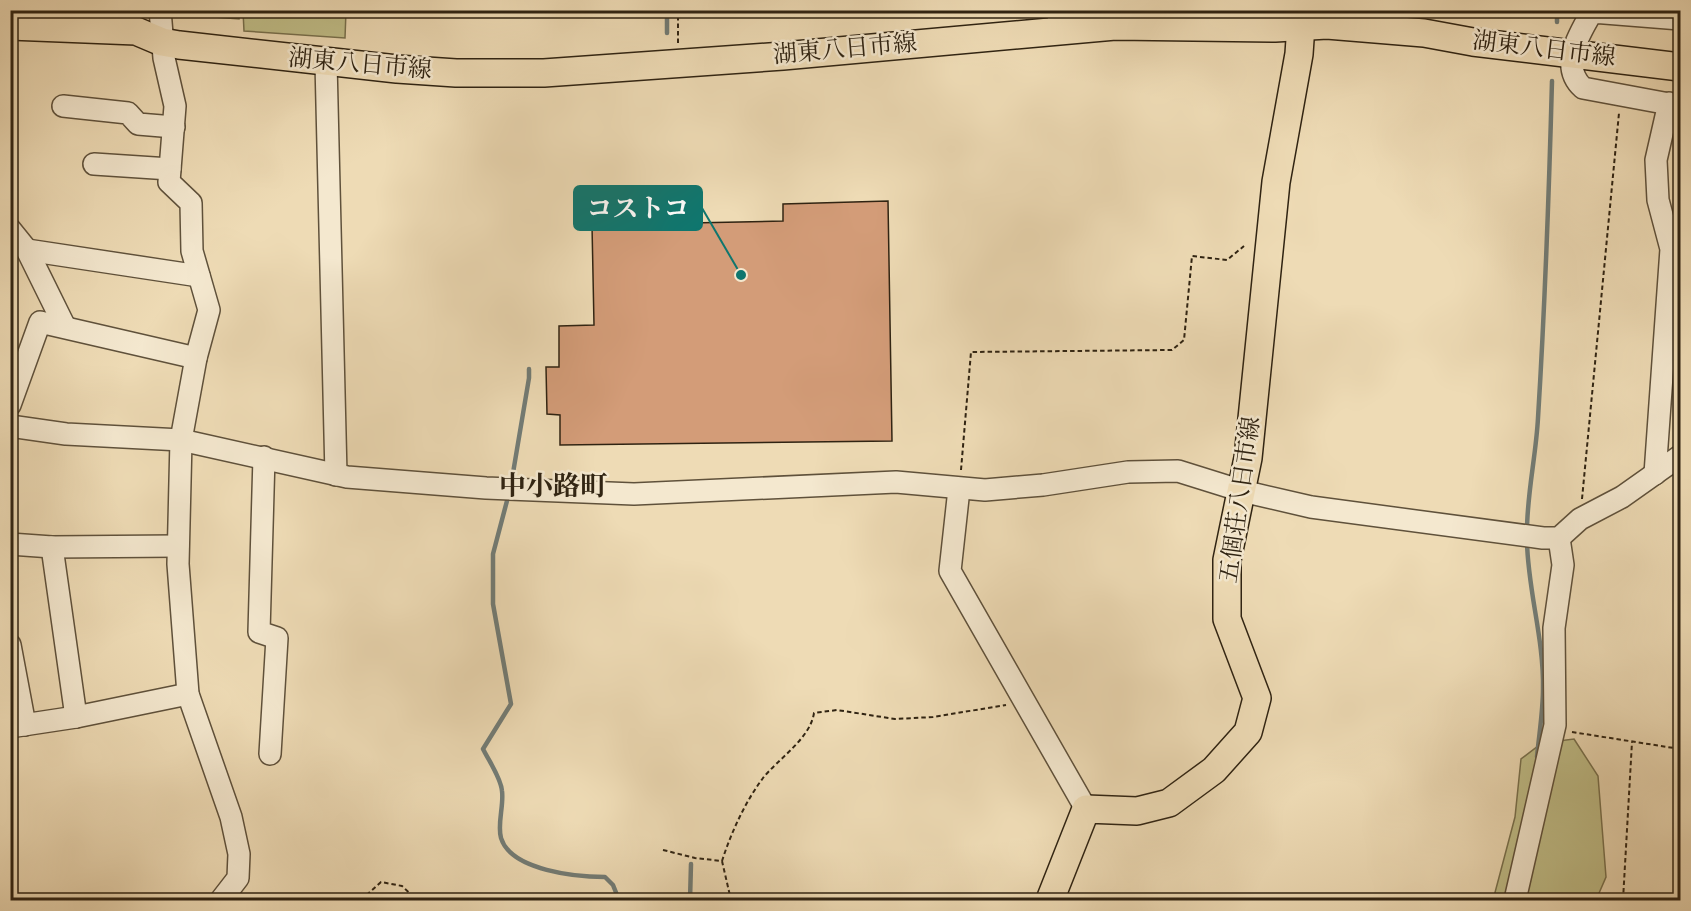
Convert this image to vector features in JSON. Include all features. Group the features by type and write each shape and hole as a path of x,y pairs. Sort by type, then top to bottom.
{"main road":[{"name":"湖東八日市線","path":"17,21 136,31 162,42 326,63 456,73 544,73 678,64 1059,20 1115,26 1301,19 1327,25 1424,33 1473,42 1680,67"},
{"name":"五個荘八日市線","path":"1086,809 1137,811 1169,803 1214,770 1248,732 1257,698 1227,619 1227,560 1242,490 1254,409 1276,182 1299,54 1301,19"},
{"path":"1050,900 1086,809"}],"street":[{"path":"160,10 162,42 175,106 169,182 191,203 192,251 209,310 196,358 181,440 178,546 188,694 231,817 240,854 238,878 221,900"},
{"path":"1655,474 1671,249 1658,200 1656,160 1675,105 1583,88 1576,82 1571,53 1576,38 1592,12 1680,19"},
{"path":"326,63 336,475"},
{"path":"63,106 128,113 138,124 174,127"},
{"path":"94,164 170,169"},
{"path":"10,229 27,250 65,327"},
{"path":"27,250 199,276"},
{"path":"10,405 40,322 196,358"},
{"path":"10,426 66,434 181,440 336,475 486,488 634,494 896,482 960,483 1012,488 1156,470 1178,471 1311,507 1542,537 1622,497 1680,456"},
{"path":"264,457 259,632 277,638 270,754"},
{"path":"960,483 950,571 1086,809"},
{"path":"1515,900 1556,725 1554,628 1563,565 1542,537"},
{"path":"10,544 52,548 178,546"},
{"path":"52,548 76,717"},
{"path":"10,645 18,726 76,717 188,694"}],"path":[{"path":"678,10 678,64"},
{"path":"1580,519 1620,95"},
{"path":"960,483 970,352 1172,350 1184,340 1192,256 1227,260 1244,246"},
{"path":"730,900 722,861 752,796 764,777 796,743 813,720 814,713 837,710 896,719 933,717 999,707 1023,699"},
{"path":"1556,725 1580,735 1680,749"},
{"path":"1623,900 1632,742"},
{"path":"663,850 695,858 722,861"},
{"path":"361,900 381,882 402,886 417,900"}],"shaded area":[{"path":"163,10 239,11 239,19 163,13"},
{"path":"243,11 346,11 345,38 244,31"},
{"path":"1574,739 1598,776 1606,877 1596,900 1493,900 1515,817 1521,759 1542,743"}],"building":[{"path":"888,201 892,441 560,445 560,415 547,414 546,367 559,367 559,326 594,325 592,225 783,221 783,204"}],"waterway":[{"path":"667,10 667,33"},
{"path":"1557,10 1557,22"},
{"path":"1527,531 1528,503 1537,432 1552,81"},
{"path":"513,473 529,369"},
{"path":"508,497 493,554 493,604 511,704 483,749 501,786 501,838 507,849 531,865 579,876 605,877 613,885 619,900"},
{"path":"1527,542 1543,670 1537,757"},
{"path":"690,900 691,864"}],"place":[{"name":"コストコ","path":"741,275"}],"district":[{"name":"中小路町","path":"553,488"}]}
